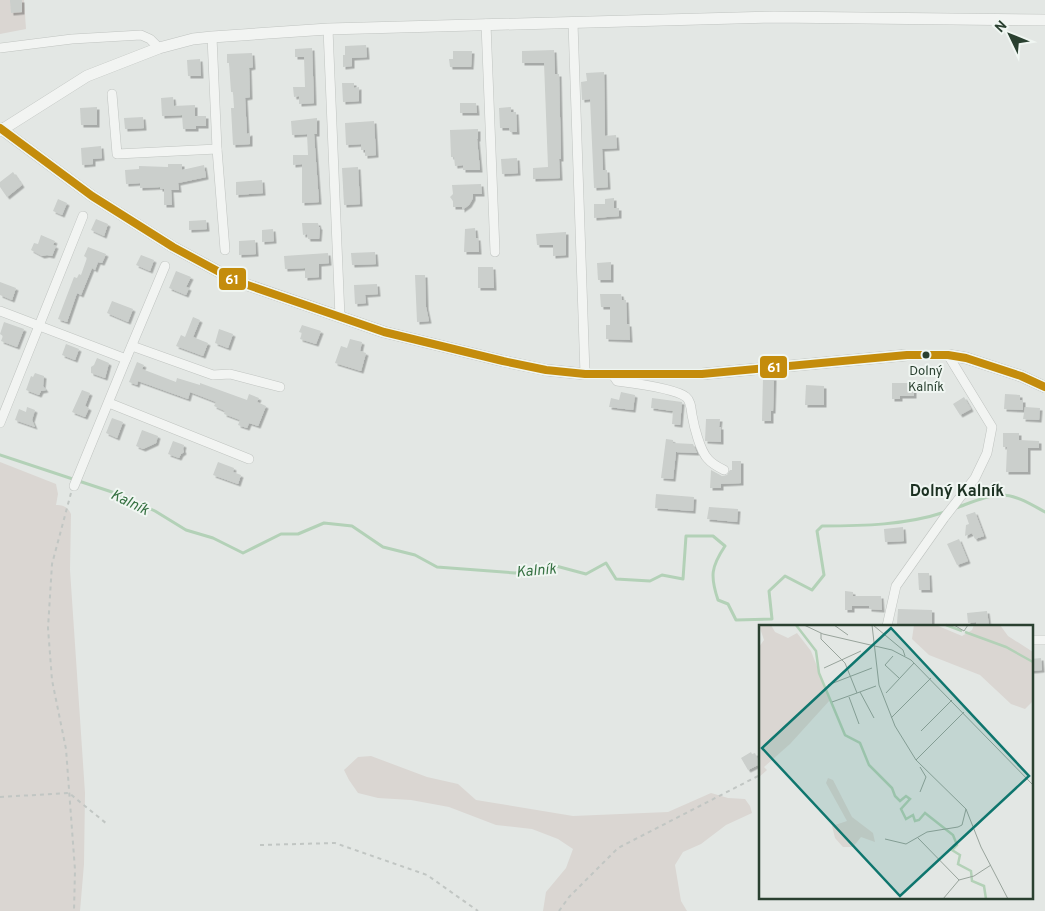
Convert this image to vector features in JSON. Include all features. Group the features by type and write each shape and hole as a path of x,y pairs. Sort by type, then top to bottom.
{"street":[{"path":"1045,20 774,17 328,29 193,39 159,48 87,76 1,130 92,196 173,248 236,281 384,332 546,370 585,374 702,374 907,355 948,355 966,358 1021,376 1045,387"},
{"path":"573,23 585,374"},
{"path":"486,24 495,252"},
{"path":"328,29 340,317"},
{"path":"0,48 72,38 141,34 150,39 159,48"},
{"path":"212,37 217,149 225,250"},
{"path":"112,94 117,154 217,149"},
{"path":"0,423 83,216"},
{"path":"74,486 165,266"},
{"path":"0,311 126,360"},
{"path":"132,346 213,375 230,374 280,387"},
{"path":"887,625 896,586 975,478 987,453 992,427 948,355"},
{"path":"613,375 617,381 651,386 686,396 690,401 693,418 706,457 714,465 724,470"},
{"path":"109,403 249,459"},
{"path":"1032,640 1045,640"}],"path":[{"path":"74,486 69,496 52,564 48,628 52,680 66,749 75,870 74,911"},
{"path":"559,911 569,897 618,848 759,776"},
{"path":"0,796 69,792 107,824"},
{"path":"260,845 335,844 427,875 478,911"}],"shaded area":[{"path":"0,0 24,0 26,29 0,34"},
{"path":"0,462 56,484 58,494 56,505 65,507 71,514 70,570 85,793 84,864 80,911 0,911"},
{"path":"371,756 427,777 458,784 476,800 573,816 668,812 711,793 728,798 745,799 752,813 726,825 701,844 683,852 675,865 681,901 687,911 543,911 546,892 566,868 573,849 558,839 532,829 496,825 449,807 411,800 378,798 358,793 344,770 358,757"}],"building":[{"path":"10,0 22,0 22,12 11,13"},
{"path":"366,45 367,57 352,58 352,66 343,67 345,46"},
{"path":"312,48 314,103 299,104 299,96 294,97 293,87 305,87 304,57 295,57 295,49"},
{"path":"554,50 555,74 559,74 560,178 533,179 533,168 548,167 544,63 522,63 522,51"},
{"path":"453,51 472,51 471,67 450,67 449,59 453,59"},
{"path":"252,53 253,67 249,68 250,97 245,98 247,134 250,133 250,144 233,145 231,108 234,108 233,92 231,92 227,54"},
{"path":"200,59 201,76 188,76 187,60"},
{"path":"604,72 605,136 616,135 617,148 602,149 603,170 607,170 608,187 594,188 590,99 582,100 581,82 587,81 586,73"},
{"path":"342,83 354,83 354,88 359,87 359,101 343,102"},
{"path":"173,97 174,106 195,105 195,116 206,116 206,126 196,126 196,129 183,129 182,115 162,116 161,98"},
{"path":"460,103 476,103 477,113 460,113"},
{"path":"97,107 97,125 81,125 80,108"},
{"path":"511,107 511,112 516,112 517,132 510,132 509,128 500,128 499,108"},
{"path":"143,117 144,128 125,129 124,118"},
{"path":"317,118 317,134 314,134 319,202 302,203 302,164 293,165 293,155 308,155 307,134 292,135 291,121"},
{"path":"374,121 376,155 365,156 365,150 361,150 361,144 346,145 345,123"},
{"path":"478,129 480,170 463,170 463,165 455,166 454,157 451,157 450,130"},
{"path":"101,146 102,158 93,159 93,164 82,165 81,148"},
{"path":"517,158 518,173 502,174 501,159"},
{"path":"168,164 182,164 182,170 204,165 206,177 178,183 179,190 171,190 172,205 164,205 164,189 160,189 160,187 140,188 140,183 126,184 125,170 139,169 139,166 168,167"},
{"path":"358,167 360,204 344,205 342,168"},
{"path":"13,172 22,185 7,197 0,187 0,182"},
{"path":"262,180 263,193 236,195 236,182"},
{"path":"481,184 482,194 473,194 469,205 462,210 462,207 453,207 453,201 450,197 453,194 452,185"},
{"path":"614,198 614,208 619,208 619,216 594,218 594,204 605,204 605,199"},
{"path":"58,199 67,203 62,215 53,211"},
{"path":"96,219 108,224 104,236 91,230"},
{"path":"206,220 207,229 189,230 189,221"},
{"path":"302,223 318,223 320,227 319,239 308,239 307,234 303,235"},
{"path":"475,228 479,252 464,252 465,229"},
{"path":"273,229 274,241 262,242 262,230"},
{"path":"566,232 566,255 553,256 553,245 537,245 536,234"},
{"path":"41,235 55,241 53,245 56,246 52,256 42,256 31,250 34,243 38,244"},
{"path":"255,240 256,254 239,255 239,241"},
{"path":"88,247 106,254 102,263 98,262 95,270 92,268 81,295 77,293 67,322 58,319 74,277 77,278 79,274 81,275 87,258 84,256"},
{"path":"375,252 376,264 352,265 351,253"},
{"path":"328,253 329,263 319,264 319,277 305,278 305,268 285,269 284,256"},
{"path":"141,255 154,260 150,271 136,265"},
{"path":"611,262 611,280 598,280 597,263"},
{"path":"478,267 493,267 494,288 478,288"},
{"path":"176,271 191,277 186,287 189,288 186,295 169,288"},
{"path":"415,275 425,275 426,307 429,321 417,322"},
{"path":"0,282 16,288 12,300 0,295"},
{"path":"377,284 378,294 365,295 366,303 355,304 354,285"},
{"path":"600,294 621,294 622,300 626,300 630,340 606,339 606,325 610,325 610,307 601,307"},
{"path":"112,301 133,309 128,322 107,313"},
{"path":"193,317 200,320 193,337 208,343 203,356 176,346 181,335 185,337"},
{"path":"4,322 24,329 17,347 1,341 3,336 0,334"},
{"path":"302,325 321,331 316,344 300,339 302,333 299,332"},
{"path":"219,329 233,334 228,348 215,343"},
{"path":"350,339 362,342 360,351 366,353 361,371 335,363 341,346 347,348"},
{"path":"66,344 79,349 75,360 62,355"},
{"path":"97,358 109,363 105,378 91,373 91,367"},
{"path":"137,362 144,365 142,369 176,382 177,378 200,385 200,383 247,400 249,394 259,398 257,402 266,406 258,426 249,423 247,428 238,425 240,420 224,414 225,411 214,406 216,402 190,392 188,399 138,381 137,385 129,382"},
{"path":"35,373 44,376 43,386 46,390 41,391 39,395 26,390 31,376 33,377"},
{"path":"763,378 774,378 771,421 762,421"},
{"path":"892,383 914,383 914,396 900,396 900,399 892,399"},
{"path":"806,385 824,386 824,405 805,405"},
{"path":"82,390 90,393 85,406 89,408 85,417 72,412"},
{"path":"621,392 635,395 633,410 609,407 611,398 619,400"},
{"path":"1005,394 1020,395 1020,400 1023,400 1023,410 1004,409"},
{"path":"964,397 971,409 960,415 953,404"},
{"path":"652,398 682,402 680,425 672,424 673,411 651,408"},
{"path":"27,407 35,410 32,420 35,427 15,420 19,409 26,412"},
{"path":"1025,407 1040,408 1039,420 1023,419"},
{"path":"112,418 123,422 117,438 106,433"},
{"path":"706,419 720,419 721,442 705,441"},
{"path":"142,430 158,436 156,443 143,449 136,446"},
{"path":"1003,433 1019,433 1019,440 1039,441 1039,448 1028,448 1028,472 1006,472 1007,447 1003,447"},
{"path":"666,439 673,440 673,443 693,444 697,453 676,452 673,479 661,478"},
{"path":"173,441 184,445 184,452 179,458 168,454"},
{"path":"732,461 741,461 741,483 721,484 721,488 710,488 711,470 722,476 727,475 732,470"},
{"path":"218,462 234,468 233,472 241,475 238,484 213,475"},
{"path":"656,494 694,497 693,511 655,508"},
{"path":"709,507 738,509 737,522 707,519"},
{"path":"975,512 984,536 975,539 972,533 965,536 966,525 969,524 966,515"},
{"path":"903,527 904,541 885,542 884,529"},
{"path":"959,539 968,561 957,565 947,544"},
{"path":"918,573 929,573 930,590 919,590"},
{"path":"845,591 853,592 853,596 881,596 882,610 869,609 869,606 852,606 852,610 845,610"},
{"path":"898,609 932,610 932,625 897,624"},
{"path":"987,611 989,625 976,625 976,622 968,623 967,613"},
{"path":"1041,658 1042,670 1032,671 1032,659"},
{"path":"751,752 752,754 755,753 759,764 748,770 741,758"}],"waterway":[{"name":"Kalník","path":"0,455 118,494 155,511 186,530 213,538 243,553 281,534 298,534 324,523 352,526 383,547 415,555 437,567 515,573 556,566 586,574 606,563 616,579 650,581 662,575 683,579 686,536 713,536 725,546 713,572 715,592 718,600 728,604 736,620 772,619 769,591 785,576 812,590 824,575 817,531 822,526 900,522 945,512"},
{"name":"Kalník","path":"956,508 984,498 1007,495 1045,512"}],"transit line":[{"name":"61","path":"0,128 92,196 173,247 236,281 384,332 546,370 585,374 702,374 907,355 948,355 966,358 1021,376 1045,387"}],"place":[{"name":"Dolný Kalník","path":"926,355"}],"district":[{"name":"Dolný Kalník","path":"957,490"}]}
